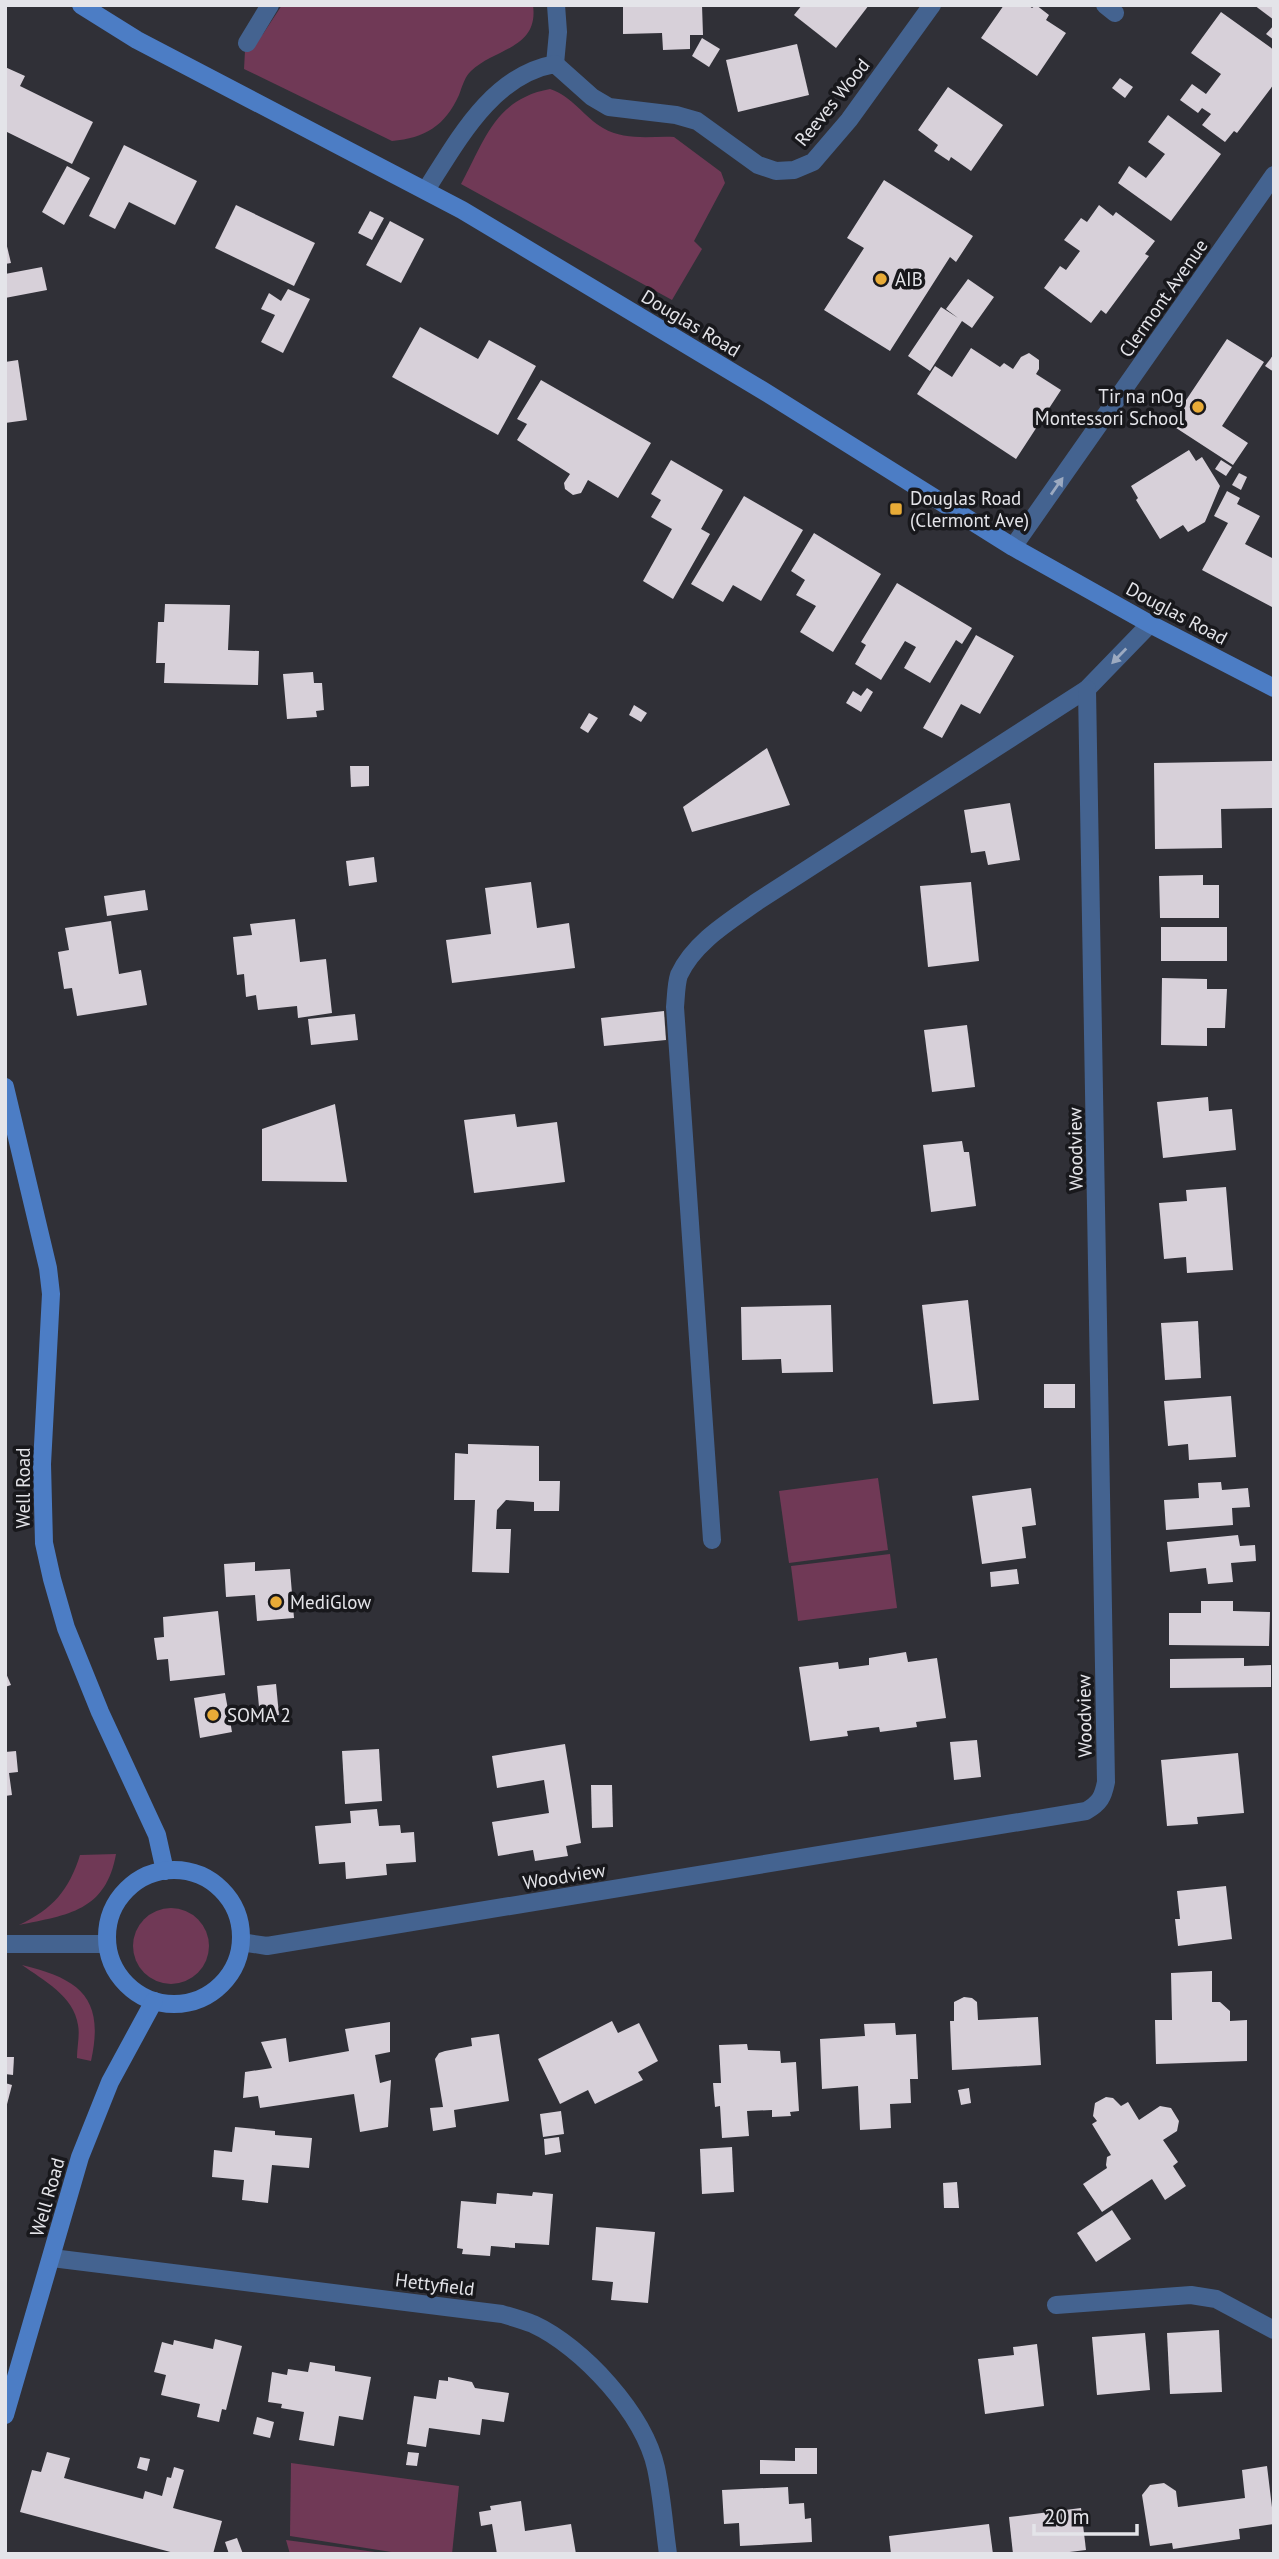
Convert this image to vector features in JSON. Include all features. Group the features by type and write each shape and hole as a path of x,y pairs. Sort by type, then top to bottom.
{"main road":[{"name":"Douglas Road","path":"80,5 136,40 426,190 762,390 1013,547 1150,624 1274,688"},
{"name":"Well Road","path":"5,1087 48,1268 51,1294 42,1502 44,1543 66,1628 100,1712 157,1835 165,1871"},
{"path":"165,1871 185,1871 203,1877 220,1888 232,1903 239,1922 241,1941 236,1961 226,1979 212,1992 194,2001 174,2004 136,1993 122,1980 112,1963 107,1944 108,1924 115,1904 128,1888 145,1876 165,1871"},
{"name":"Well Road","path":"5,2415 80,2157 110,2082 154,2000"}],"street":[{"path":"247,43 270,5"},
{"path":"426,190 472,118 521,77 537,67 555,64 558,32 556,5"},
{"name":"Reeves Wood","path":"555,64 592,97 609,107 676,115 696,121 758,165 776,171 794,170 814,162 849,120 932,5"},
{"name":"Clermont Avenue","path":"1013,547 1274,175"},
{"path":"712,1540 675,1007 679,976 694,952 723,926 758,901 1087,689 1150,624"},
{"name":"Woodview","path":"241,1941 267,1946 1086,1811 1102,1798 1106,1782 1087,689"},
{"path":"5,1944 107,1944"},
{"name":"Hettyfield","path":"52,2258 502,2314 533,2325 590,2366 639,2426 656,2467 668,2554"},
{"path":"1056,2305 1191,2295 1216,2299 1274,2330"}],"shaded area":[{"path":"282,5 533,5 533,20 522,39 469,73 453,106 440,122 414,137 392,141 244,69 245,51 263,34"},
{"path":"550,89 565,96 596,123 611,132 638,137 674,137 721,172 725,183 694,241 702,249 672,300 461,184 485,137 504,112 531,94"},
{"path":"878,1478 888,1550 789,1563 779,1491"},
{"path":"890,1554 897,1608 798,1621 791,1566"},
{"path":"116,1854 104,1888 94,1899 69,1913 19,1925 41,1912 58,1897 71,1878 80,1855"},
{"path":"171,1908 186,1911 198,1919 206,1931 209,1946 206,1961 198,1973 186,1981 171,1984 156,1981 144,1973 136,1961 133,1946 136,1931 144,1919 156,1911"},
{"path":"22,1965 59,1977 84,1995 91,2007 94,2021 91,2061 77,2058 79,2029 71,2006 48,1983"},
{"path":"291,2463 459,2486 452,2554 404,2554 290,2536"},
{"path":"286,2540 390,2554 290,2554"}],"building":[{"path":"623,5 702,5 703,35 690,35 690,49 663,50 662,33 623,34"},
{"path":"802,5 869,5 836,48 794,15"},
{"path":"1004,5 1028,5 1032,8 1036,5 1049,15 1046,20 1066,33 1037,76 981,38"},
{"path":"1254,5 1272,5 1274,20"},
{"path":"1221,12 1274,50 1274,84 1237,133 1234,131 1225,142 1202,125 1211,114 1202,108 1198,113 1180,100 1192,84 1206,94 1221,74 1191,53"},
{"path":"1274,25 1274,40 1266,34"},
{"path":"702,38 720,49 709,67 692,56"},
{"path":"797,44 809,95 738,112 726,60"},
{"path":"5,67 25,76 20,86 93,122 72,164 5,131"},
{"path":"1120,78 1133,87 1125,98 1112,88"},
{"path":"948,87 1003,125 971,171 951,157 949,161 934,151 938,145 918,130"},
{"path":"1168,115 1221,154 1171,221 1118,183 1129,166 1146,178 1165,154 1148,142"},
{"path":"124,145 197,181 175,225 129,202 115,229 89,216"},
{"path":"67,166 90,178 64,225 42,212"},
{"path":"884,180 973,236 956,262 950,257 890,351 824,310 864,248 847,238"},
{"path":"236,205 315,243 294,286 215,248"},
{"path":"1099,205 1113,216 1116,212 1155,241 1145,254 1149,256 1106,314 1101,310 1091,323 1044,288 1060,266 1066,270 1080,251 1064,240 1081,218 1087,222"},
{"path":"370,211 384,218 372,240 358,233"},
{"path":"390,221 424,239 401,283 366,265"},
{"path":"5,238 11,263 5,264"},
{"path":"42,267 47,290 5,298 5,274"},
{"path":"968,279 994,297 972,328 962,321 930,371 908,356 941,307 958,318 946,309"},
{"path":"288,289 310,299 283,353 261,342 275,315 261,309 269,293 281,301"},
{"path":"420,327 478,359 489,340 536,366 498,435 392,377"},
{"path":"1227,339 1264,362 1222,426 1248,443 1233,465 1170,424"},
{"path":"971,348 1000,367 1004,363 1013,369 1021,357 1029,353 1039,360 1036,374 1061,390 1016,459 917,394 935,366 952,377"},
{"path":"1274,354 1274,372 1265,366"},
{"path":"18,360 27,420 5,423 5,362"},
{"path":"541,380 651,443 618,498 588,480 581,493 573,495 565,489 564,483 570,474 517,440 527,424 517,419"},
{"path":"1189,450 1196,461 1202,457 1220,486 1205,522 1188,532 1183,525 1160,539 1136,500 1138,498 1131,486"},
{"path":"671,460 723,490 701,529 710,534 673,599 643,581 672,529 651,517 661,500 651,494"},
{"path":"1221,460 1232,467 1226,476 1215,469"},
{"path":"1239,473 1247,477 1241,490 1232,485"},
{"path":"1227,491 1240,498 1237,504 1260,516 1245,544 1274,559 1274,608 1202,570 1228,523 1214,516"},
{"path":"744,496 803,530 761,601 733,585 723,602 691,584"},
{"path":"814,533 881,574 833,652 800,632 816,606 796,595 805,580 791,571"},
{"path":"897,583 972,628 962,644 956,640 930,683 904,668 916,647 905,641 881,680 855,664 866,645 861,642"},
{"path":"165,604 230,605 228,650 259,651 258,685 164,683 165,663 156,663 158,622 164,622"},
{"path":"976,635 1014,656 980,714 961,704 942,738 923,728"},
{"path":"313,672 314,683 322,683 324,710 316,711 317,717 287,719 283,674"},
{"path":"867,688 873,692 861,712 846,703 853,691 861,696"},
{"path":"634,705 647,713 641,722 629,715"},
{"path":"589,713 598,718 588,733 580,728"},
{"path":"767,748 790,805 692,832 683,807"},
{"path":"1274,761 1274,808 1221,809 1222,848 1155,849 1154,763"},
{"path":"350,766 369,766 369,786 351,787"},
{"path":"1010,803 1020,860 988,865 985,851 971,853 964,810"},
{"path":"374,857 377,882 349,886 346,861"},
{"path":"1203,875 1203,885 1219,885 1219,918 1160,918 1159,876"},
{"path":"531,882 537,928 569,923 575,968 452,983 446,940 491,934 485,888"},
{"path":"971,882 979,961 928,967 920,886"},
{"path":"145,890 148,910 107,916 104,896"},
{"path":"295,919 300,962 326,959 332,1013 298,1018 297,1006 258,1010 256,995 246,997 244,974 237,975 233,937 252,935 250,924"},
{"path":"111,921 119,974 141,970 147,1005 77,1016 72,988 64,989 58,952 69,950 65,928"},
{"path":"1161,927 1227,927 1227,961 1161,961"},
{"path":"1162,978 1207,979 1207,989 1227,989 1225,1028 1207,1028 1207,1046 1161,1045"},
{"path":"664,1011 666,1040 604,1046 601,1018"},
{"path":"355,1014 358,1040 311,1045 308,1019"},
{"path":"967,1025 975,1087 932,1092 924,1030"},
{"path":"1208,1097 1209,1111 1232,1109 1236,1150 1163,1158 1157,1102"},
{"path":"335,1104 347,1182 262,1181 262,1129"},
{"path":"515,1114 517,1127 557,1122 565,1182 474,1193 464,1120"},
{"path":"962,1141 964,1152 969,1152 976,1206 931,1212 923,1145"},
{"path":"1226,1187 1233,1270 1187,1273 1186,1257 1164,1259 1159,1203 1187,1201 1186,1190"},
{"path":"968,1300 979,1400 933,1404 922,1305"},
{"path":"831,1305 833,1372 782,1373 781,1359 742,1360 741,1307"},
{"path":"1198,1321 1201,1378 1165,1380 1161,1323"},
{"path":"1044,1384 1075,1384 1075,1408 1044,1408"},
{"path":"1231,1396 1236,1457 1189,1460 1188,1444 1168,1446 1164,1401"},
{"path":"468,1444 539,1446 539,1481 560,1481 559,1511 534,1511 534,1502 506,1500 497,1510 496,1529 511,1529 509,1573 472,1572 475,1500 454,1500 455,1453 468,1454"},
{"path":"1221,1482 1222,1490 1248,1488 1250,1507 1232,1508 1233,1525 1166,1530 1164,1500 1199,1498 1198,1483"},
{"path":"1031,1488 1036,1525 1022,1527 1026,1558 982,1564 972,1496"},
{"path":"1238,1535 1240,1546 1255,1545 1256,1561 1231,1563 1233,1582 1208,1584 1206,1568 1170,1572 1167,1542"},
{"path":"255,1562 255,1571 290,1569 294,1618 257,1621 255,1595 226,1597 224,1564"},
{"path":"1017,1569 1019,1584 991,1587 990,1572"},
{"path":"1201,1601 1233,1601 1233,1611 1270,1612 1269,1646 1169,1645 1169,1613 1201,1613"},
{"path":"218,1611 225,1675 170,1681 168,1659 157,1660 154,1638 164,1637 163,1617"},
{"path":"906,1652 908,1662 937,1658 946,1718 916,1722 917,1727 880,1732 879,1727 847,1731 848,1736 810,1741 799,1667 838,1662 839,1669 869,1665 869,1658"},
{"path":"1244,1658 1244,1666 1271,1665 1271,1687 1170,1688 1170,1659"},
{"path":"5,1671 11,1685 5,1687"},
{"path":"276,1684 279,1715 260,1717 257,1686"},
{"name":"SOMA 2","path":"225,1693 232,1732 200,1738 194,1698"},
{"path":"977,1740 981,1777 954,1780 950,1742"},
{"path":"565,1744 581,1843 566,1846 568,1856 535,1861 533,1850 498,1856 492,1822 549,1813 544,1780 497,1788 492,1756"},
{"path":"379,1749 382,1801 345,1804 342,1751"},
{"path":"16,1751 18,1772 9,1773 12,1795 5,1796 5,1752"},
{"path":"1238,1753 1244,1813 1197,1817 1198,1824 1167,1826 1161,1760"},
{"path":"591,1785 612,1785 613,1827 592,1828"},
{"path":"377,1809 379,1826 400,1825 401,1833 414,1832 416,1862 386,1864 387,1875 346,1879 345,1862 319,1864 315,1826 351,1823 350,1811"},
{"path":"1226,1886 1232,1939 1178,1946 1175,1919 1180,1919 1177,1891"},
{"path":"1212,1971 1212,2002 1220,2002 1230,2011 1230,2021 1247,2020 1247,2061 1156,2064 1155,2020 1172,2020 1171,1973"},
{"path":"964,1997 977,2002 978,2020 1038,2017 1041,2065 952,2070 950,2021 954,2021 954,2002"},
{"path":"612,2021 618,2033 639,2023 658,2061 638,2072 643,2080 595,2104 588,2090 560,2104 538,2059"},
{"path":"390,2022 390,2052 375,2055 380,2083 391,2080 388,2127 360,2132 354,2094 260,2108 258,2096 243,2098 245,2072 272,2068 261,2042 286,2038 289,2062 349,2051 345,2029"},
{"path":"895,2023 896,2035 916,2034 918,2079 910,2079 911,2103 890,2104 891,2128 860,2130 858,2086 822,2089 820,2039 865,2036 864,2024"},
{"path":"499,2034 509,2101 454,2110 456,2127 433,2131 430,2108 443,2107 435,2059 439,2053 472,2046 471,2038"},
{"path":"747,2044 748,2050 780,2051 781,2063 796,2062 799,2111 790,2112 791,2116 772,2117 772,2110 747,2111 749,2136 722,2138 720,2106 715,2107 713,2083 721,2083 719,2045"},
{"path":"5,2057 14,2057 13,2075 5,2074"},
{"path":"5,2083 12,2085 6,2108 5,2108"},
{"path":"969,2088 971,2103 961,2105 958,2090"},
{"path":"1106,2097 1113,2098 1121,2106 1128,2102 1139,2120 1160,2106 1171,2108 1179,2121 1177,2131 1163,2140 1178,2162 1173,2166 1186,2186 1165,2200 1152,2179 1102,2212 1083,2184 1107,2168 1107,2157 1111,2155 1092,2124 1097,2121 1093,2116 1095,2103"},
{"path":"561,2111 564,2134 543,2137 540,2114"},
{"path":"235,2127 275,2131 275,2135 312,2138 309,2168 272,2165 268,2203 242,2200 244,2180 212,2177 214,2150 232,2152"},
{"path":"559,2137 561,2152 545,2155 544,2139"},
{"path":"732,2147 734,2192 702,2194 700,2149"},
{"path":"957,2182 959,2208 944,2208 943,2183"},
{"path":"533,2192 553,2194 549,2245 515,2243 515,2248 491,2246 490,2256 462,2254 463,2249 457,2248 461,2201 496,2204 497,2193 532,2196"},
{"path":"1112,2210 1131,2239 1096,2262 1077,2233"},
{"path":"596,2227 655,2232 648,2303 611,2300 613,2282 592,2280"},
{"path":"1219,2330 1222,2392 1170,2394 1167,2333"},
{"path":"1145,2333 1150,2390 1097,2395 1092,2337"},
{"path":"215,2339 242,2346 226,2410 222,2409 219,2422 197,2417 200,2404 161,2395 166,2375 154,2372 162,2342 173,2345 174,2340 213,2349"},
{"path":"1037,2344 1044,2406 985,2414 978,2359 1014,2355 1013,2347"},
{"path":"310,2362 335,2366 335,2371 371,2377 363,2420 339,2416 334,2446 299,2440 304,2412 281,2408 282,2404 268,2402 272,2372 287,2375 288,2369 308,2372"},
{"path":"448,2377 472,2382 475,2388 509,2393 504,2422 482,2419 480,2435 429,2428 426,2447 407,2444 414,2396 436,2399 439,2380 448,2381"},
{"path":"257,2417 274,2422 270,2438 253,2434"},
{"path":"795,2448 817,2448 817,2474 760,2474 760,2460 795,2461"},
{"path":"47,2452 70,2458 64,2478 143,2499 145,2491 162,2496 167,2477 171,2478 174,2467 184,2470 173,2508 222,2521 213,2554 178,2554 20,2512 32,2470 41,2472"},
{"path":"408,2452 419,2453 417,2466 406,2465"},
{"path":"140,2457 150,2459 147,2471 137,2468"},
{"path":"1267,2466 1274,2524 1239,2529 1240,2539 1173,2549 1172,2543 1150,2546 1142,2495 1150,2485 1164,2483 1176,2491 1178,2507 1245,2498 1242,2470"},
{"path":"788,2487 789,2504 804,2503 805,2519 811,2518 812,2542 740,2546 739,2523 724,2524 722,2490"},
{"path":"521,2501 525,2531 571,2524 576,2554 497,2554 492,2524 481,2526 479,2512 491,2510 490,2506"},
{"path":"1081,2508 1086,2550 1053,2554 1013,2554 1009,2517"},
{"path":"989,2524 993,2554 891,2554 889,2536"},
{"path":"237,2538 243,2554 229,2554 225,2542"}],"place":[{"name":"AIB","path":"881,279"},
{"name":"Tir na nOg Montessori School","path":"1198,407"},
{"name":"Douglas Road (Clermont Ave)","path":"896,509"},
{"name":"MediGlow","path":"276,1602"},
{"name":"SOMA 2","path":"213,1715"}]}
